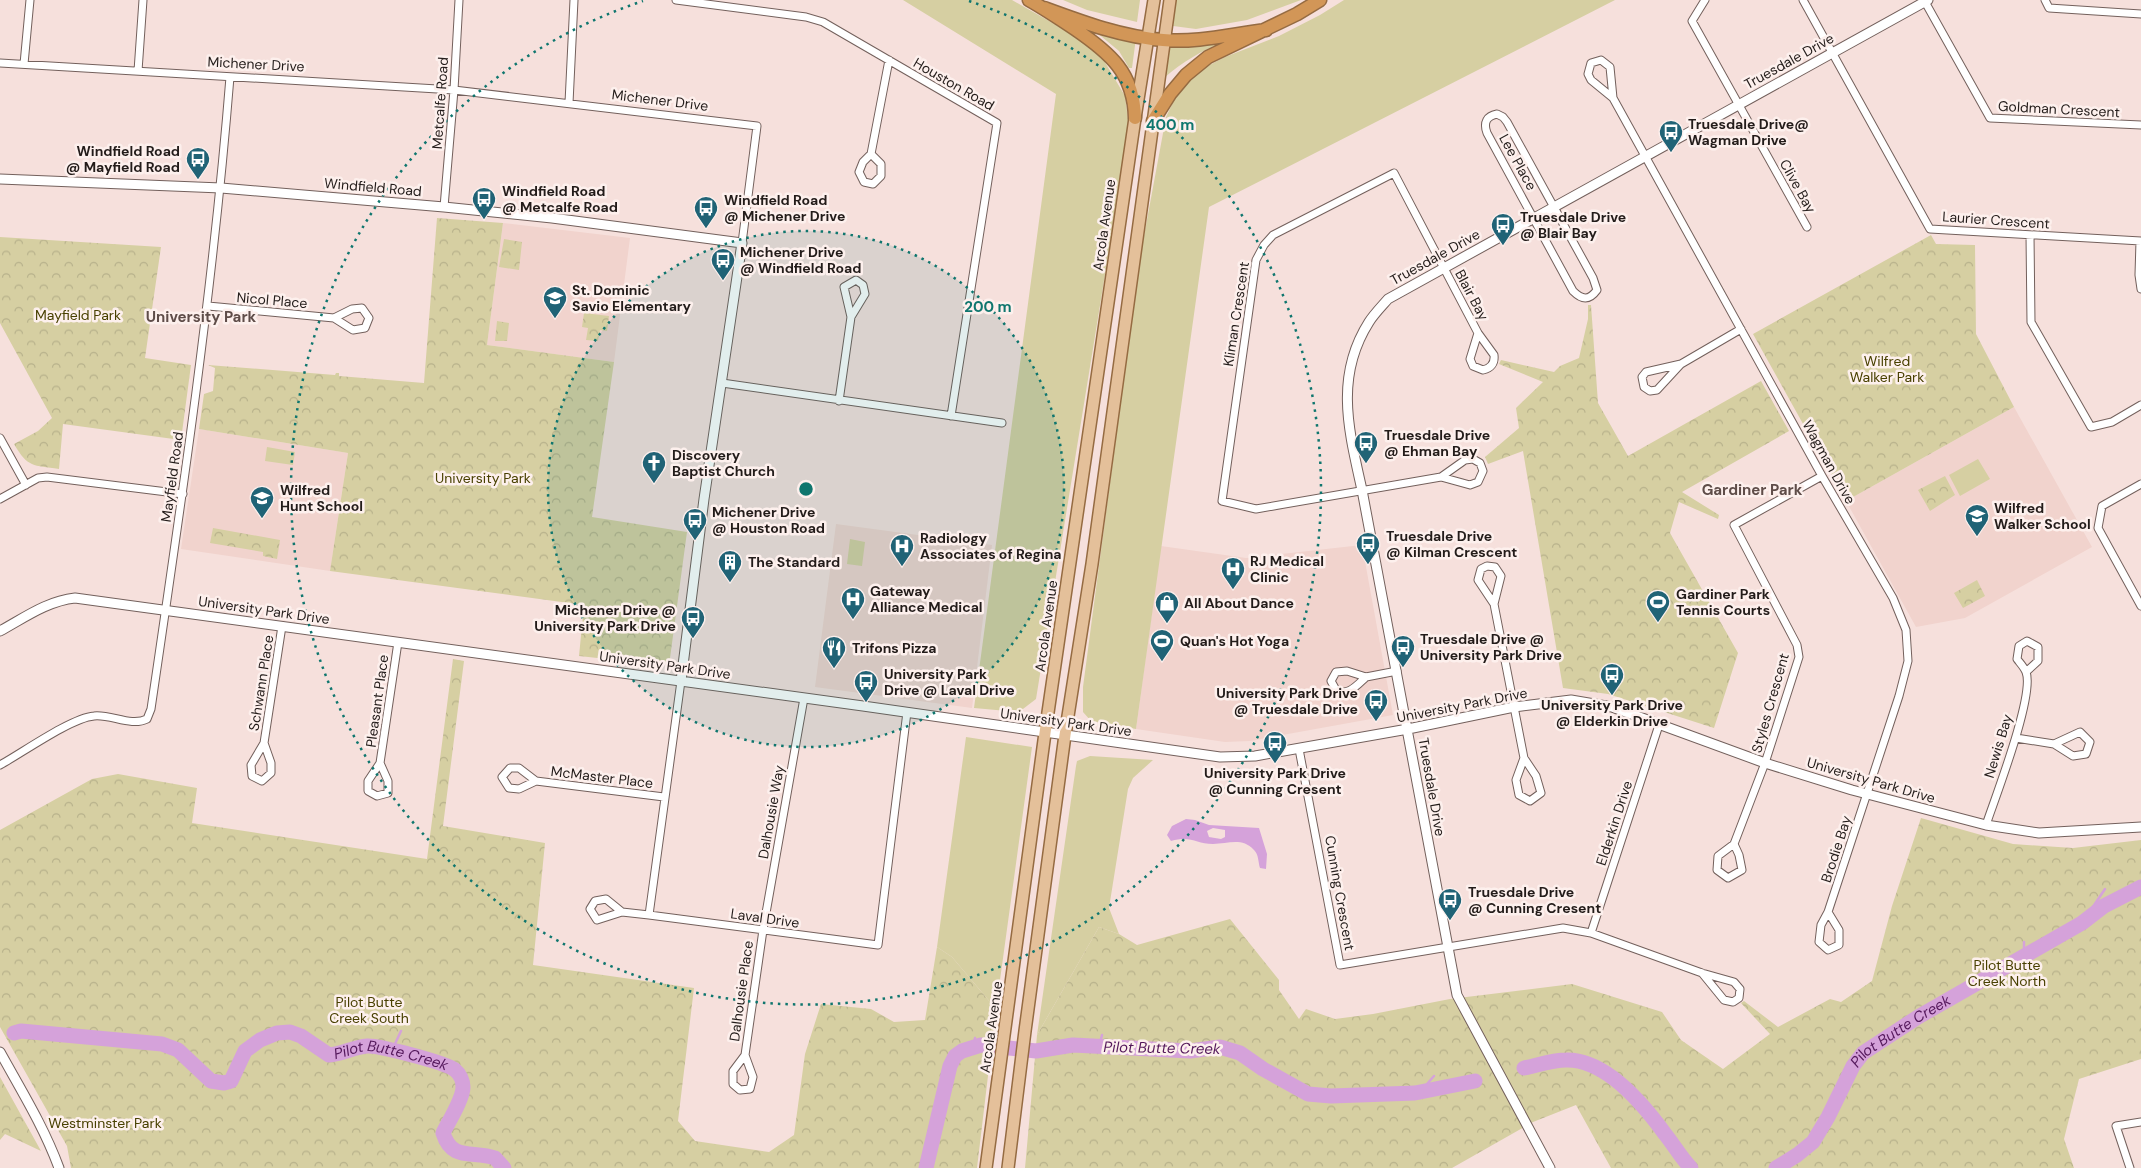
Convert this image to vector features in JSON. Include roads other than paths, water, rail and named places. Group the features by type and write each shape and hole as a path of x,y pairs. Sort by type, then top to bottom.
{"highway":[{"path":"1029,0 1100,46 1117,63 1132,94 1135,118"},
{"path":"1153,121 1170,94 1193,69 1208,57 1266,30 1320,0"},
{"path":"1044,8 1092,26 1165,40 1204,38 1266,30"}],"main road":[{"name":"Arcola Avenue","path":"986,1168 1045,733 1154,0"},
{"path":"1008,1168 1065,735 1092,564 1170,0"}],"street":[{"path":"24,64 30,0"},
{"path":"138,71 142,0"},
{"name":"Metcalfe Road","path":"444,207 454,90 459,0"},
{"path":"568,103 574,0"},
{"name":"Houston Road","path":"676,0 806,17 823,22 997,123 951,416"},
{"name":"Clive Bay","path":"1705,0 1692,21 1807,227"},
{"path":"1803,0 1832,53"},
{"name":"Truesdale Drive","path":"1550,1168 1457,995 1408,729 1348,426 1346,386 1356,348 1369,322 1388,299 1926,0"},
{"name":"Goldman Crescent","path":"1926,0 1990,118 2141,125"},
{"path":"2045,0 2050,8 2141,14"},
{"name":"Laurier Crescent","path":"1832,53 1930,228 2141,241"},
{"path":"872,154 889,60"},
{"path":"1601,60 1610,67 1613,98 1589,77 1587,70 1594,61 1601,60"},
{"name":"Michener Drive","path":"0,63 454,90 757,126 681,682"},
{"name":"Mayfield Road","path":"0,765 78,720 93,716 109,716 139,723 147,719 151,710 183,494 208,306 221,188 230,77"},
{"name":"Wagman Drive","path":"1613,98 1822,476 1893,598 1906,630 1908,661 1868,795"},
{"name":"Lee Place","path":"1534,218 1487,132 1485,127 1486,120 1490,116 1497,114 1503,117 1553,207"},
{"name":"Kliman Crescent","path":"1362,490 1256,509 1222,500 1256,260 1264,245 1273,235 1394,173 1444,268"},
{"name":"Windfield Road","path":"0,179 221,188 444,207 552,218 742,243"},
{"path":"1534,218 1573,291 1579,297 1586,299 1592,297 1597,290 1593,278 1553,207"},
{"path":"2030,235 2032,322 2091,427 2112,422 2141,405"},
{"path":"2141,241 2139,275 2141,289"},
{"name":"Blair Bay","path":"1444,268 1478,333 1494,354 1491,366 1483,370 1476,368 1470,359 1478,333"},
{"path":"839,401 851,318 844,286 856,280 863,285 865,294 851,318"},
{"name":"Nicol Place","path":"208,306 334,318 354,330 365,328 369,318 362,308 352,309 334,318"},
{"path":"1681,364 1646,372 1642,381 1644,387 1650,391 1657,390 1681,364 1741,329"},
{"path":"722,384 1002,423"},
{"path":"0,438 26,484"},
{"path":"1362,490 1441,477 1474,484 1481,479 1483,471 1480,463 1469,459 1441,477"},
{"name":"Styles Crescent","path":"1765,763 1799,657 1797,645 1734,525 1822,476"},
{"path":"0,499 38,478 47,477 183,494"},
{"path":"2141,484 2102,506 2098,528 2141,606"},
{"path":"1494,604 1501,576 1495,567 1487,566 1481,569 1478,580 1494,604 1524,758 1536,776 1541,793 1530,801 1519,795 1516,780 1524,758"},
{"name":"University Park Drive","path":"0,631 60,600 75,598 907,712 1220,757 1255,756 1299,749 1514,708 1571,700 1612,707 1765,763 1868,795 1986,825 2039,833 2141,827"},
{"name":"Schwann Place","path":"264,743 271,763 271,773 262,781 252,776 251,765 264,743 282,626"},
{"name":"Pleasant Place","path":"380,763 398,642"},
{"path":"1366,677 1345,692 1336,690 1331,681 1336,672 1342,671 1366,677 1396,671"},
{"name":"Newis Bay","path":"1986,825 2016,738 2026,692 2026,672"},
{"path":"648,915 681,682"},
{"name":"Dalhousie Way","path":"763,930 804,698"},
{"name":"Laval Drive","path":"622,912 878,945 907,712"},
{"name":"Elderkin Drive","path":"1591,933 1659,725"},
{"path":"2016,738 2054,744 2073,756 2086,754 2090,742 2080,732 2054,744"},
{"name":"Cunning Crescent","path":"1299,749 1340,965 1447,946"},
{"path":"1734,844 1739,855 1742,870 1728,878 1718,870 1718,856 1734,844 1765,763"},
{"name":"McMaster Place","path":"536,781 664,798"},
{"name":"Brodie Bay","path":"1828,912 1839,930 1839,945 1828,950 1819,942 1821,925 1828,912 1868,795"},
{"name":"University Park Drive","path":"2119,829 2141,820"},
{"path":"1447,946 1563,928 1591,933 1702,973 1734,982 1740,989 1739,998 1733,1002 1724,1000 1702,973"},
{"name":"Dalhousie Place","path":"745,1055 733,1071 733,1084 740,1090 750,1089 753,1077 745,1055 763,930"},
{"path":"0,1052 52,1149 59,1168"},
{"path":"2130,1168 2116,1126 2141,1122"}],"waterway":[{"name":"Pilot Butte Creek","path":"1776,1168 1813,1142 1828,1117 1853,1066 1863,1053 1918,1017 2082,923 2104,906 2141,887"},
{"path":"2082,923 2105,889"},
{"path":"2020,958 2024,951 2024,942"},
{"name":"Pilot Butte Creek","path":"2002,968 2007,970"},
{"name":"Pilot Butte Creek","path":"14,1033 21,1031 162,1044 178,1050 211,1081 224,1083 231,1081 245,1051 260,1040 277,1033 290,1032 301,1036 329,1055 367,1046 412,1055 449,1067 455,1070 461,1078 463,1087 461,1098 443,1133 447,1142 458,1152 495,1158 504,1168"},
{"path":"384,1049 394,1046 401,1031"},
{"name":"Pilot Butte Creek","path":"1094,1047 1100,1043 1102,1035"},
{"path":"973,1047 975,1038"},
{"name":"Pilot Butte Creek","path":"926,1168 950,1066 955,1056 962,1051 981,1045 1036,1051 1073,1045 1190,1051 1220,1047 1240,1053 1263,1069 1308,1094 1331,1096 1415,1093 1475,1081"},
{"name":"Pilot Butte Creek","path":"1524,1068 1566,1060 1581,1062 1609,1075 1623,1086 1646,1110 1691,1168"},
{"path":"1420,1092 1434,1076"},
{"name":"Pilot Butte Creek","path":"1415,1093 1420,1098"}],"place":[{"name":"Truesdale Drive@ Wagman Drive","path":"1671,153"},
{"name":"Windfield Road @ Mayfield Road","path":"198,180"},
{"name":"Windfield Road @ Metcalfe Road","path":"484,220"},
{"name":"Windfield Road @ Michener Drive","path":"706,229"},
{"name":"Truesdale Drive @ Blair Bay","path":"1503,246"},
{"name":"Michener Drive @ Windfield Road","path":"723,281"},
{"name":"St. Dominic Savio Elementary","path":"555,319"},
{"name":"Truesdale Drive @ Ehman Bay","path":"1366,464"},
{"name":"Discovery Baptist Church","path":"654,484"},
{"name":"Wilfred Hunt School","path":"262,519"},
{"name":"Wilfred Walker School","path":"1977,537"},
{"name":"Michener Drive @ Houston Road","path":"695,541"},
{"name":"Truesdale Drive @ Kilman Crescent","path":"1368,565"},
{"name":"Radiology Associates of Regina","path":"902,567"},
{"name":"The Standard","path":"730,583"},
{"name":"RJ Medical Clinic","path":"1233,590"},
{"name":"Gateway Alliance Medical","path":"853,620"},
{"name":"Gardiner Park Tennis Courts","path":"1658,623"},
{"name":"All About Dance","path":"1167,624"},
{"name":"Michener Drive @ University Park Drive","path":"693,639"},
{"name":"Quan's Hot Yoga","path":"1162,662"},
{"name":"Truesdale Drive @ University Park Drive","path":"1403,668"},
{"name":"Trifons Pizza","path":"834,669"},
{"name":"University Park Drive @ Elderkin Drive","path":"1612,696"},
{"name":"University Park Drive @ Laval Drive","path":"866,703"},
{"name":"University Park Drive @ Truesdale Drive","path":"1376,722"},
{"name":"University Park Drive @ Cunning Cresent","path":"1275,764"},
{"name":"Truesdale Drive @ Cunning Cresent","path":"1450,921"}],"district":[{"name":"University Park","path":"201,317"},
{"name":"Gardiner Park","path":"1752,490"}],"park label":[{"name":"Mayfield Park","path":"78,315"},
{"name":"Wilfred Walker Park","path":"1887,370"},
{"name":"Pilot Butte Creek North","path":"2007,974"},
{"name":"Pilot Butte Creek South","path":"369,1010"},
{"name":"Westminster Park","path":"105,1123"}]}
